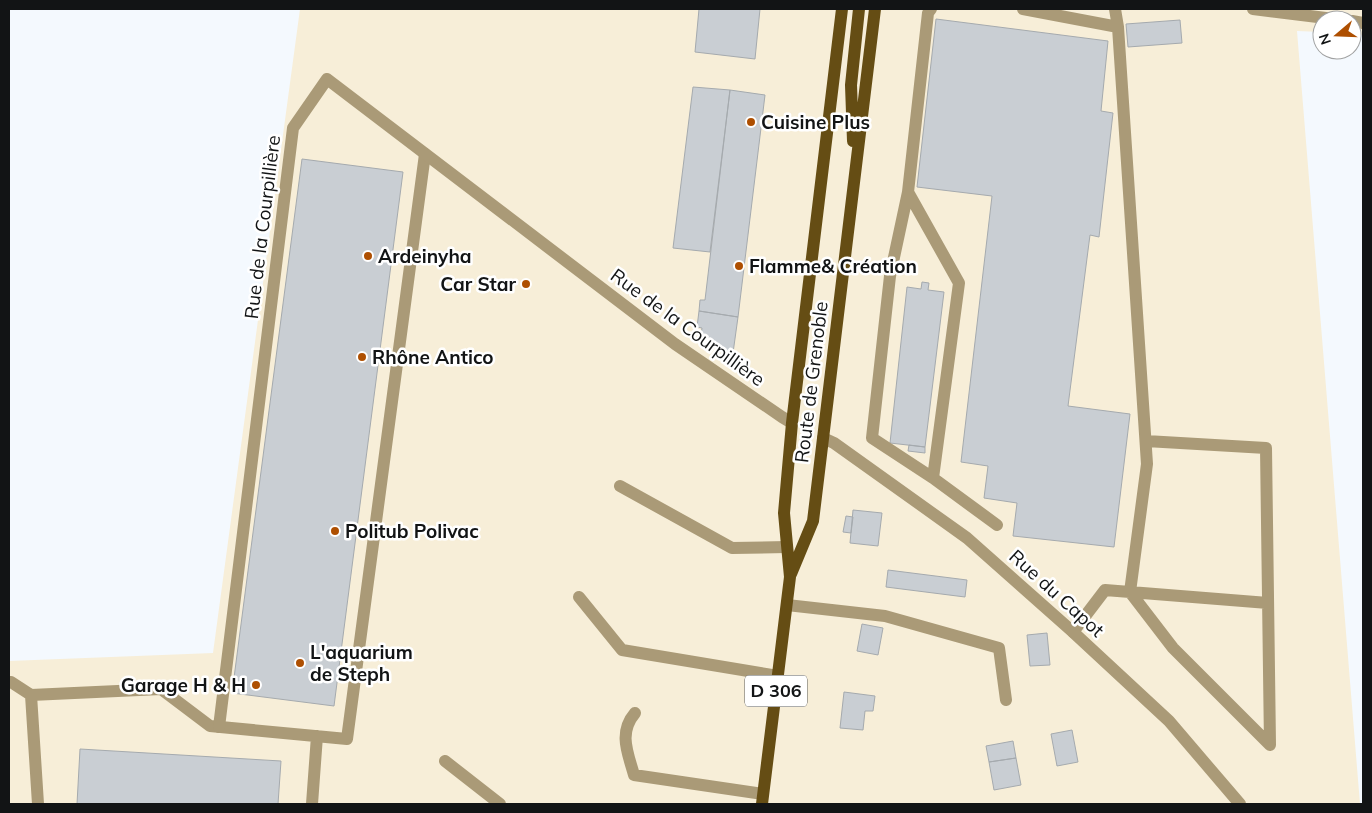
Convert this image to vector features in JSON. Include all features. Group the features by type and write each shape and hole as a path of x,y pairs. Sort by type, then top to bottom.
{"main road":[{"name":"Route de Grenoble","path":"763,799 790,577 784,513 792,422 842,9"},
{"path":"854,181 851,85 859,9"},
{"name":"Route de Grenoble","path":"790,577 813,521 874,9"}],"street":[{"path":"931,9 928,13 908,192 890,276 872,438 933,478 997,525"},
{"path":"1023,9 1118,27"},
{"path":"1115,9 1118,27 1147,464 1130,592 1173,648 1270,745 1266,448 1146,441"},
{"path":"1253,9 1312,16"},
{"name":"Rue de la Courpillière","path":"219,726 293,128 327,79 675,344 792,422"},
{"path":"9,682 31,695 161,689 210,726 347,739 425,154"},
{"path":"908,192 959,283 933,478"},
{"name":"Rue du Capot","path":"823,438 967,538 1073,632 1169,721 1240,804"},
{"path":"620,486 732,548 787,547"},
{"path":"1073,632 1104,590 1268,603"},
{"path":"579,597 622,650 778,676"},
{"path":"786,605 884,616 999,648 1006,700"},
{"path":"31,695 38,804"},
{"path":"635,713 628,721 625,742 634,776 763,799"},
{"path":"312,804 317,736"},
{"path":"445,760 500,804"}],"shaded area":[{"path":"300,9 1363,9 1363,35 1362,10 1312,10 1312,32 1297,31 1360,804 9,804 9,661 213,653"}],"building":[{"path":"699,9 760,9 755,59 695,52"},
{"path":"936,19 1108,41 1101,111 1113,113 1099,237 1090,235 1068,406 1130,414 1114,547 1013,536 1017,503 984,498 988,466 961,462 992,196 917,187"},
{"path":"1180,20 1182,43 1128,47 1126,24"},
{"path":"693,87 730,90 710,252 673,248"},
{"path":"730,90 765,95 738,317 699,311 700,300 705,300"},
{"path":"302,159 403,172 334,706 232,693"},
{"path":"922,282 929,283 928,290 944,292 925,447 890,443 907,287 921,289"},
{"path":"699,311 738,317 733,353 716,350 716,343 700,341 702,328 697,327"},
{"path":"909,445 925,447 925,453 908,451"},
{"path":"853,510 882,513 878,546 850,543"},
{"path":"846,516 853,517 851,533 843,532"},
{"path":"888,570 967,580 965,597 886,587"},
{"path":"862,624 883,628 878,655 857,651"},
{"path":"1047,633 1050,665 1030,666 1027,635"},
{"path":"844,692 875,696 873,711 865,711 863,730 840,728"},
{"path":"1072,730 1078,762 1057,766 1051,734"},
{"path":"1013,741 1016,758 989,762 986,746"},
{"path":"80,749 281,761 278,804 77,804"},
{"path":"1016,758 1021,785 994,790 989,762"}],"place":[{"name":"Cuisine Plus","path":"751,122"},
{"name":"Ardeinyha","path":"368,256"},
{"name":"Flamme& Création","path":"739,266"},
{"name":"Car Star","path":"526,284"},
{"name":"Rhône Antico","path":"362,357"},
{"name":"Politub Polivac","path":"335,531"},
{"name":"L'aquarium de Steph","path":"300,663"},
{"name":"Garage H & H","path":"256,685"}]}
